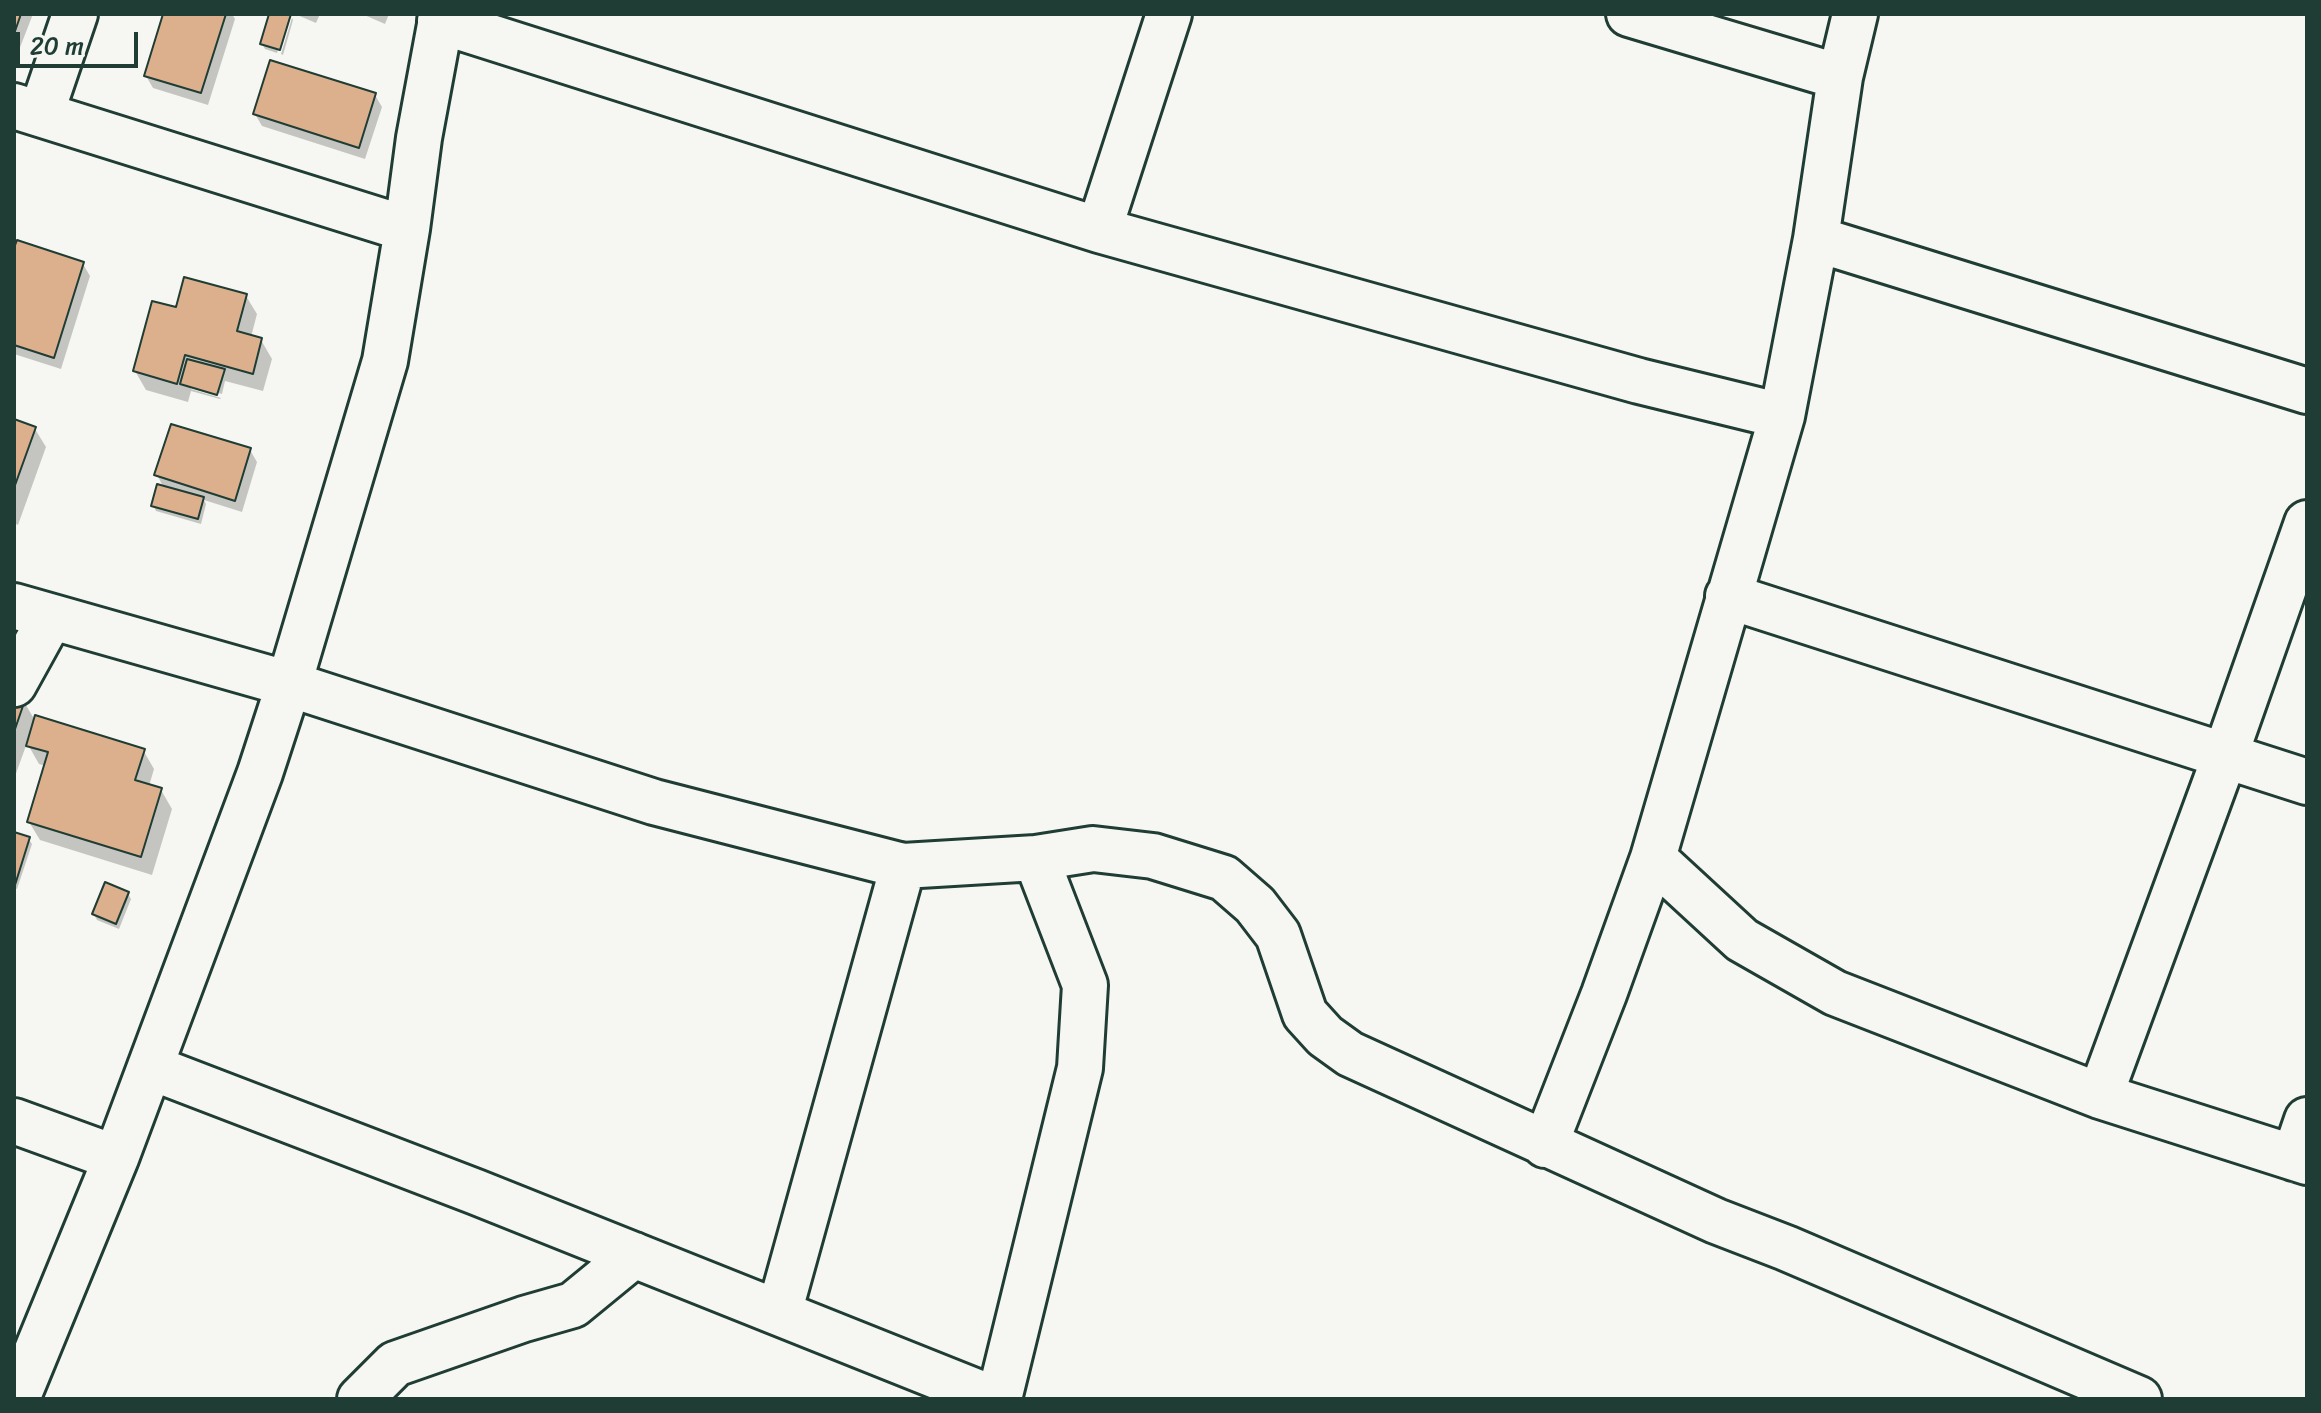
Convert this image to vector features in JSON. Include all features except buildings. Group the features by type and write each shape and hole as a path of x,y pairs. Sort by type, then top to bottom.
{"street":[{"path":"75,14 28,110 407,229"},
{"path":"1099,230 1169,14"},
{"path":"1629,14 1840,77"},
{"path":"1545,1145 1653,858 1782,416 1816,239 1840,77 1855,14"},
{"path":"17,1399 116,1158 260,773 289,684 385,361 441,18 1099,230 1639,381 1782,416"},
{"path":"1816,239 2307,391"},
{"path":"2100,1096 2307,523"},
{"path":"1728,596 2307,782"},
{"path":"14,684 33,612 289,684 654,802 903,866 1036,858 1093,849 1153,856 1224,878 1255,905 1278,935 1305,1014 1325,1036 1350,1054 1716,1221 2139,1399"},
{"path":"150,1067 476,1192 996,1399 1080,1068 1085,985 1036,858"},
{"path":"1653,858 1742,940 1835,993 2100,1096 2303,1147"},
{"path":"779,1313 903,866"},
{"path":"14,1121 116,1158"},
{"path":"360,1399 395,1364 573,1305 634,1255"}]}
